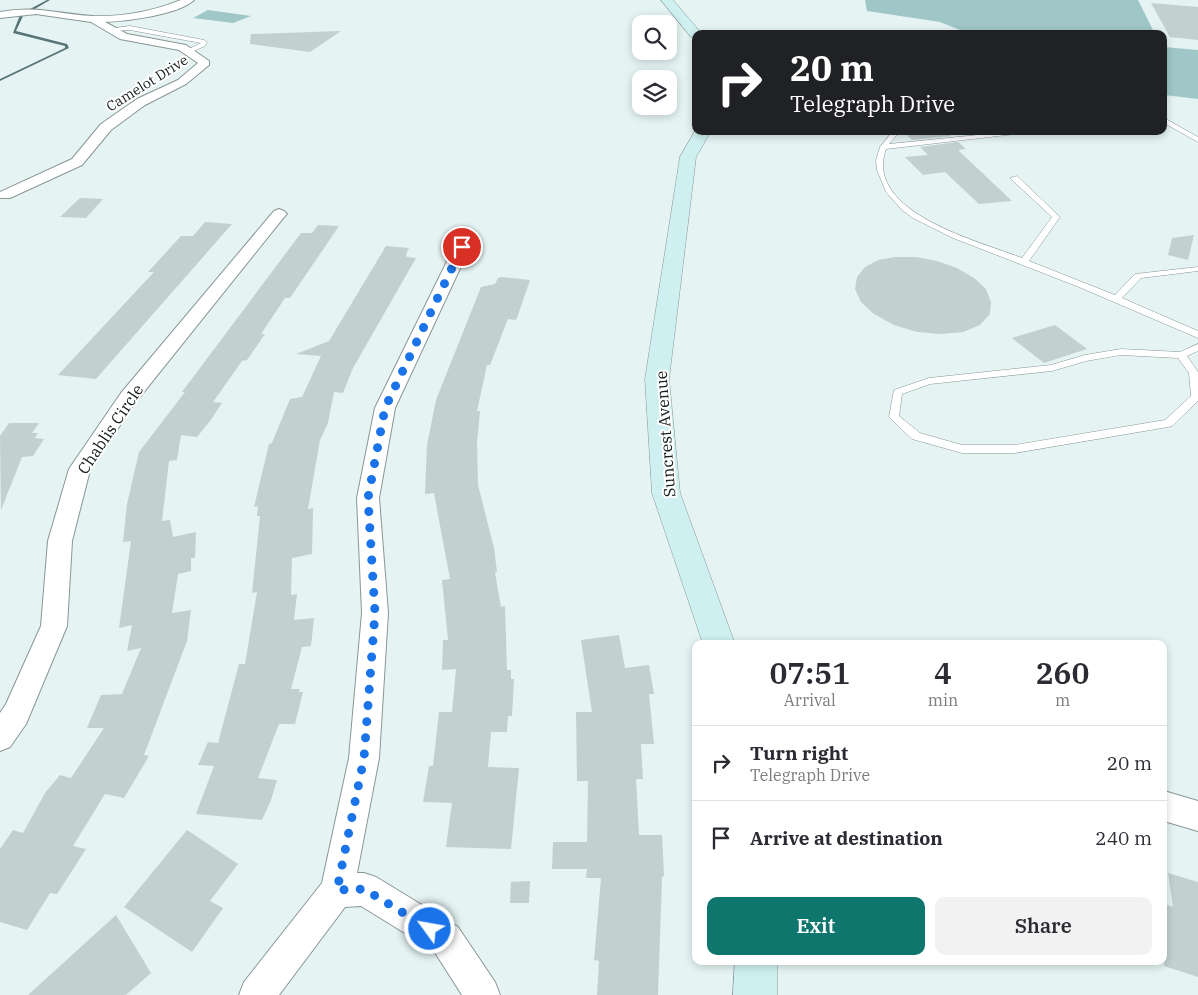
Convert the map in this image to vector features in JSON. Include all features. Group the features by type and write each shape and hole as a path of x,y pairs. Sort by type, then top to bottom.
{"street":[{"path":"0,15 46,10 92,19 170,9 189,0"},
{"path":"667,0 693,30"},
{"name":"Camelot Drive","path":"5,195 76,162 85,155 106,127 142,102 182,82 205,63 182,46 124,36 92,19"},
{"name":"Suncrest Avenue","path":"701,135 688,157 657,379 666,493 718,640"},
{"name":"Chablis Circle","path":"0,737 16,714 54,626 60,541 80,469 128,398 279,214"},
{"path":"258,995 337,890 364,758 375,613 368,498 385,408 462,247"},
{"path":"1167,807 1198,816"},
{"path":"337,890 364,889 446,939 482,995"},
{"path":"755,995 756,965"}],"lane":[{"path":"111,29 130,28 204,42 203,45 189,51"},
{"path":"1167,122 1198,140"},
{"path":"894,135 880,150 879,168 886,186 905,208 941,230 1116,298 1198,335"},
{"path":"883,147 999,135"},
{"path":"1014,178 1056,217 1024,262"},
{"path":"1116,298 1138,276 1198,269"},
{"path":"1181,355 1194,373 1196,397 1168,423 1015,449 962,449 916,436 894,417 897,392 929,381 1052,368 1085,358 1121,352 1181,355 1198,347"}],"shaded area":[{"path":"865,0 1138,0 1153,30 960,30 940,22 867,11"},
{"path":"208,10 251,16 233,23 193,18"},
{"path":"1167,47 1198,50 1198,99 1167,95"}],"building":[{"path":"1151,3 1198,7 1198,40 1170,37"},
{"path":"341,31 310,52 250,44 251,34"},
{"path":"907,135 951,136 912,140"},
{"path":"958,142 966,149 958,150 1012,201 979,204 945,172 923,175 905,157 928,155 920,147"},
{"path":"80,198 103,199 86,218 60,217"},
{"path":"205,222 232,224 96,379 58,375 154,272 148,272 181,236 193,236"},
{"path":"318,225 339,226 290,298 285,298 261,334 265,334 247,360 242,361 213,402 222,403 210,421 197,437 181,435 177,460 169,461 162,521 170,520 173,537 196,532 195,558 191,558 191,571 178,574 172,613 191,610 187,641 144,755 149,756 124,798 105,794 73,846 86,849 57,894 50,893 27,930 0,922 0,849 13,830 23,833 45,793 60,775 71,778 104,728 87,728 101,695 122,694 141,648 127,651 132,625 119,628 131,541 123,542 127,504 139,452 301,233 312,233"},
{"path":"1194,235 1188,260 1168,255 1172,238"},
{"path":"386,246 409,248 406,254 407,257 416,258 353,368 343,393 334,392 328,423 320,440 308,509 313,508 312,554 292,558 291,595 297,594 294,620 314,618 311,646 302,647 291,689 300,689 299,692 303,692 295,724 279,724 258,778 277,780 271,800 262,820 196,814 214,766 198,765 208,742 218,743 239,664 245,664 257,592 252,593 260,516 257,516 258,506 254,507 269,444 272,443 290,399 302,397 321,356 296,354 329,341"},
{"path":"896,257 916,257 937,261 957,268 974,278 986,289 991,302 990,314 980,325 963,332 941,334 917,332 894,325 874,314 861,302 855,289 857,277 865,267 878,260"},
{"path":"498,278 530,280 517,318 515,320 508,319 490,365 487,365 477,411 480,411 477,443 478,485 494,548 497,572 495,573 501,607 505,606 507,670 511,670 511,679 514,679 512,716 508,716 507,732 491,732 488,767 519,768 511,849 446,847 452,803 423,802 429,766 433,766 439,712 452,712 456,669 442,670 443,640 448,640 442,580 450,579 434,493 425,494 427,445 436,400 481,287 495,284"},
{"path":"1055,325 1087,349 1044,363 1012,338"},
{"path":"9,423 39,423 32,433 38,433 35,438 44,439 33,456 22,457 1,510 0,436"},
{"path":"619,635 625,668 649,665 654,694 649,694 654,744 641,744 643,779 636,779 639,835 662,835 664,876 662,877 658,995 597,995 599,961 594,960 601,878 586,878 587,869 552,869 553,842 587,842 588,781 577,781 576,712 592,712 581,640"},
{"path":"187,830 238,864 210,901 223,908 192,952 124,907"},
{"path":"1168,873 1198,882 1198,977 1164,966 1167,965 1167,905 1173,907"},
{"path":"530,881 529,903 510,903 511,882"},
{"path":"116,915 151,973 126,995 28,995"}],"waterway":[{"path":"32,9 49,0"},
{"path":"0,80 67,48 66,45 14,32 21,16"}],"route":[{"path":"430,929 364,889 337,890 364,758 375,613 368,498 385,408 462,247"}]}
